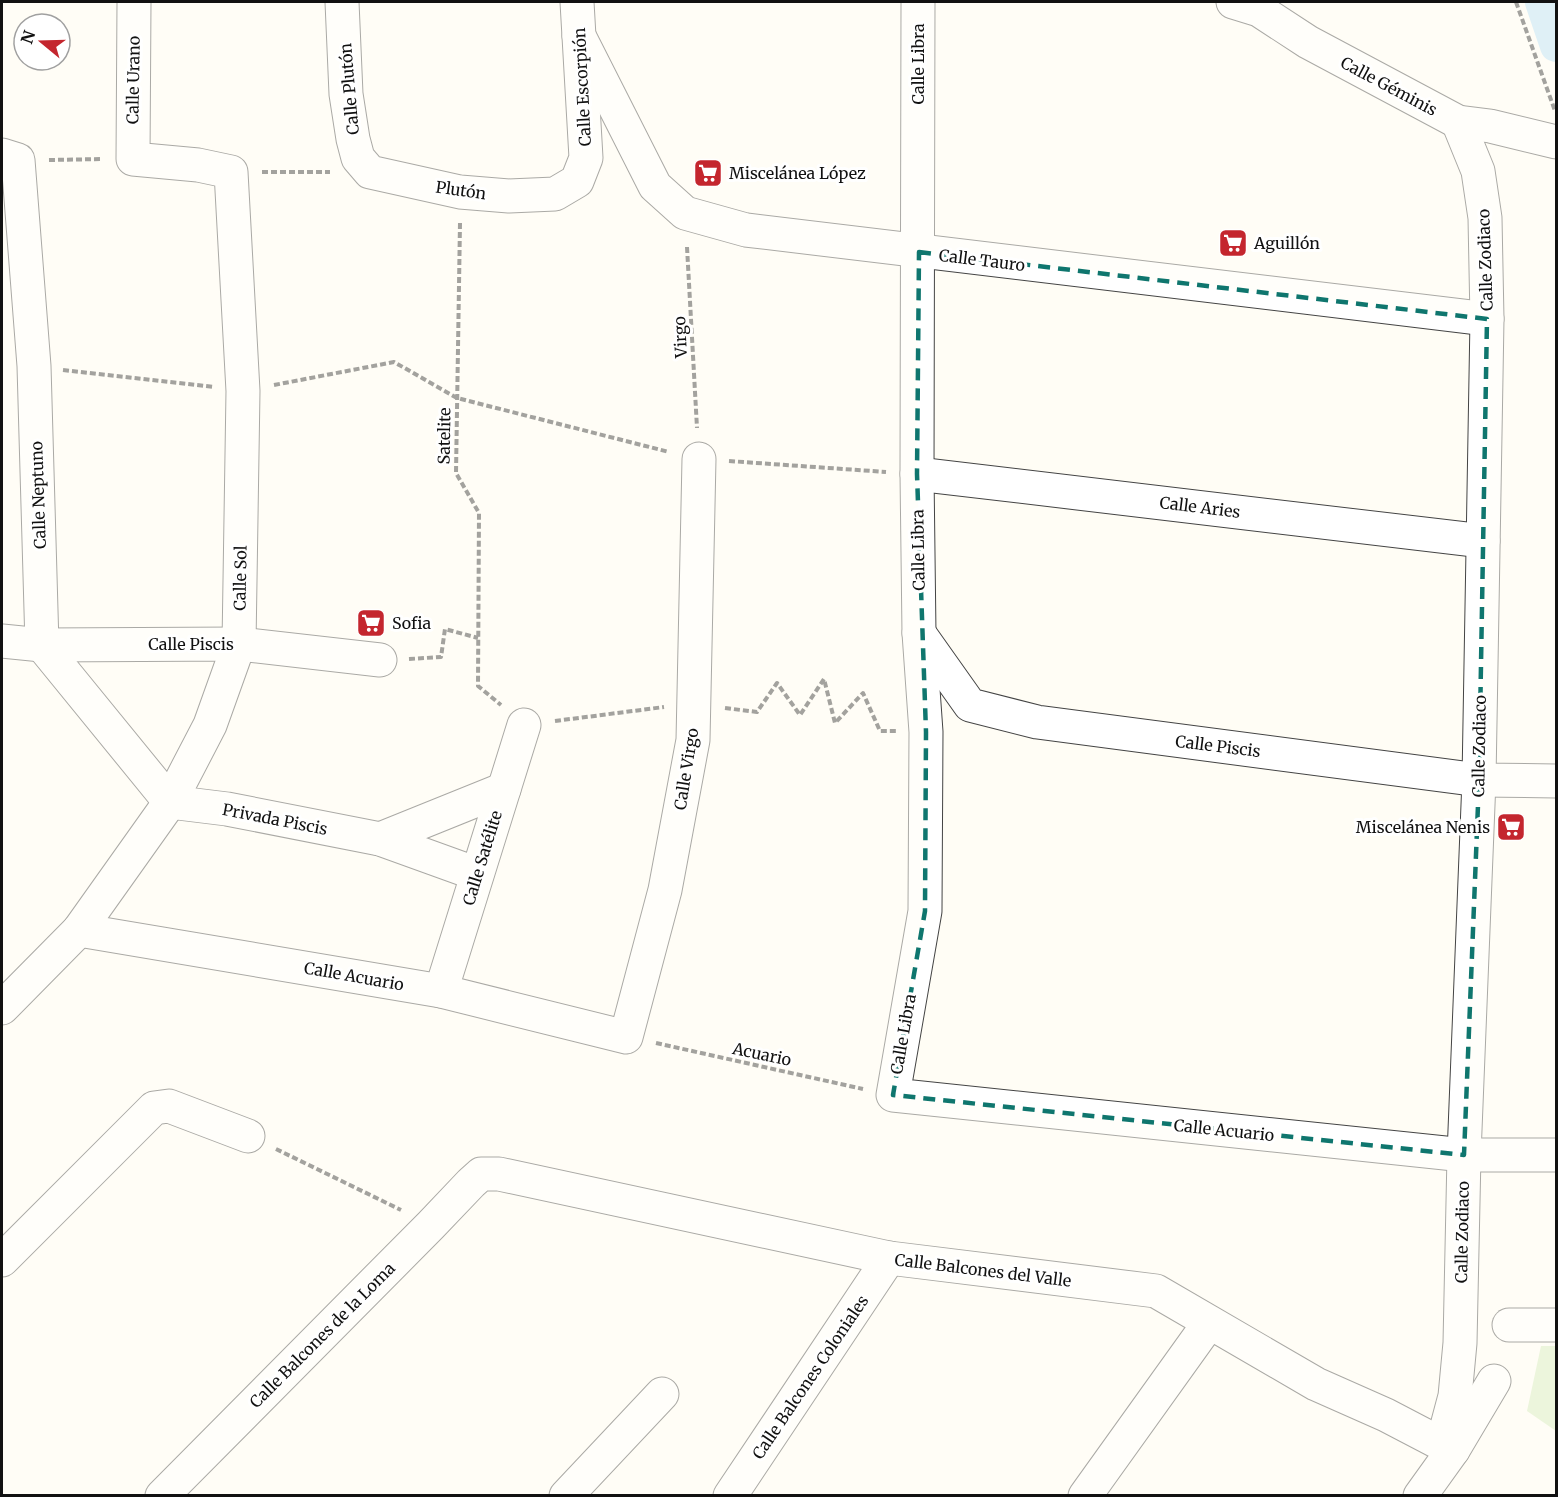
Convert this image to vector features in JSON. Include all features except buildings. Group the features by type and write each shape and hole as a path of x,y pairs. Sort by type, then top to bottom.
{"street":[{"name":"Calle Urano","path":"133,159 134,2"},
{"name":"Calle Plutón","path":"342,2 346,94 353,139 358,158 370,172"},
{"name":"Calle Escorpión","path":"555,194 577,181 586,158 577,2"},
{"name":"Calle Libra","path":"893,1095 925,911 926,732 919,633 917,474 918,2"},
{"name":"Calle Géminis","path":"1233,2 1259,10 1308,42 1458,122 1490,126 1557,142"},
{"name":"Calle Tauro","path":"579,36 655,186 685,213 746,230 1487,319"},
{"name":"Calle Zodiaco","path":"1447,1448 1460,1343 1464,1155 1479,780 1487,319 1485,218 1478,171 1458,122"},
{"name":"Calle Neptuno","path":"10,157 34,366 42,645"},
{"path":"133,159 198,165 231,172"},
{"name":"Calle Sol","path":"2,1008 79,930 170,802 210,724 239,644 243,391 231,172"},
{"name":"Plutón","path":"370,172 460,192 509,195 555,194"},
{"name":"Calle Virgo","path":"626,1036 665,890 693,740 699,459"},
{"name":"Calle Aries","path":"917,474 1483,541"},
{"name":"Calle Piscis","path":"919,633 970,705 1026,720 1479,780 1557,780"},
{"name":"Calle Piscis","path":"2,642 42,645 239,644 380,660"},
{"path":"42,645 170,802"},
{"name":"Calle Satélite","path":"441,991 524,725"},
{"path":"380,839 504,789"},
{"name":"Privada Piscis","path":"170,802 227,809 380,839 477,874"},
{"name":"Calle Acuario","path":"79,930 441,991 626,1036"},
{"name":"Calle Acuario","path":"893,1095 1464,1155 1557,1155"},
{"path":"2,1260 154,1108 169,1106 248,1136"},
{"name":"Calle Balcones de la Loma","path":"162,1496 482,1174"},
{"name":"Calle Balcones del Valle","path":"482,1174 499,1174 890,1258 1156,1291 1316,1384 1386,1415 1447,1448"},
{"name":"Calle Balcones Coloniales","path":"730,1496 890,1258"},
{"path":"1085,1496 1209,1323"},
{"path":"1509,1325 1557,1325"},
{"path":"1420,1496 1447,1448 1494,1381"},
{"path":"566,1496 662,1394"}],"path":[{"path":"1516,2 1557,114"},
{"path":"10,157 133,159"},
{"path":"231,172 370,172"},
{"name":"Satelite","path":"460,192 456,473 479,513 478,686 524,725"},
{"name":"Virgo","path":"685,213 699,459"},
{"path":"34,366 243,391 394,362 457,398 699,459 917,474"},
{"path":"380,660 441,657 445,629 478,638"},
{"path":"524,725 694,704 757,712 777,683 800,715 824,680 835,723 863,693 880,731 926,732"},
{"name":"Acuario","path":"626,1036 893,1095"},
{"path":"248,1136 431,1225"}],"highlighted area":[{"path":"919,252 1487,319 1479,780 1464,1155 893,1095 925,911 926,732 917,474"}],"green space":[{"path":"1541,1346 1556,1346 1556,1431 1527,1411"}],"waterway":[{"path":"1541,2 1556,46"}],"place":[{"name":"Miscelánea López","path":"708,173"},
{"name":"Aguillón","path":"1233,243"},
{"name":"Sofia","path":"371,623"},
{"name":"Miscelánea Nenis","path":"1511,827"}]}
